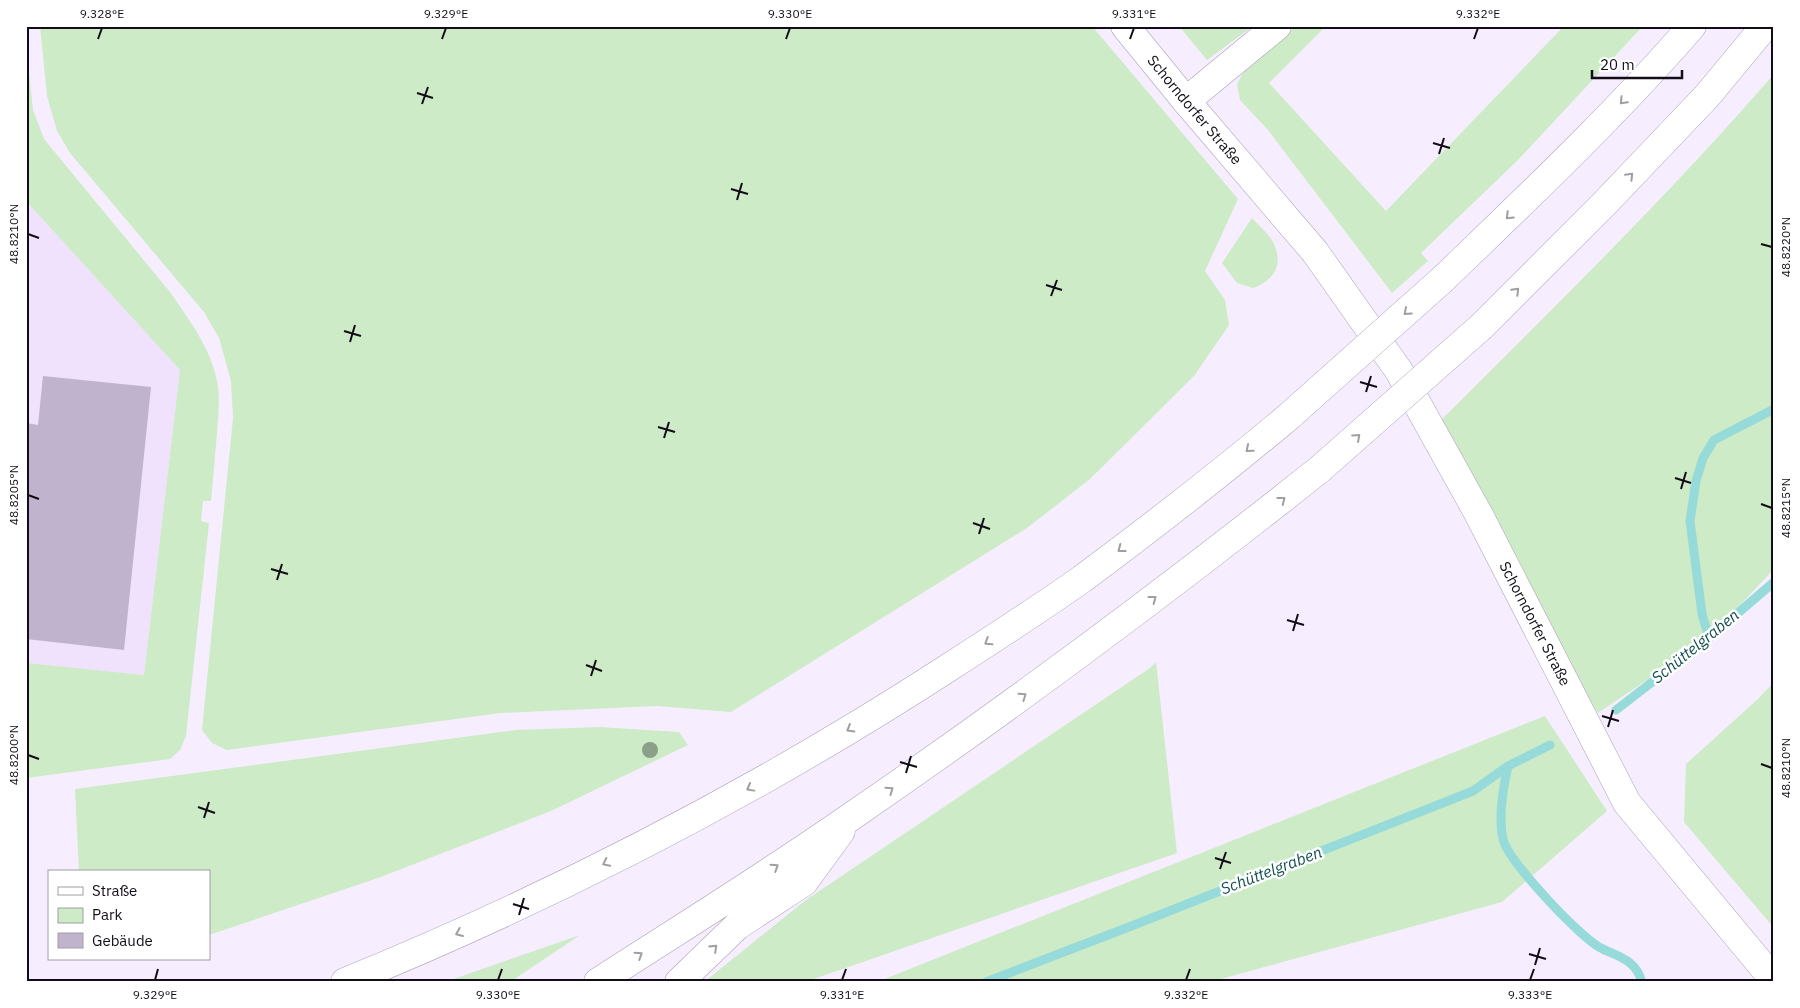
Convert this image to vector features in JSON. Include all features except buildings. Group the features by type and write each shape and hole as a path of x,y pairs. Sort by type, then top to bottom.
{"main road":[{"name":"Schorndorfer Straße","path":"1125,26 1186,101 1315,252 1404,380 1478,513 1627,803 1774,980"},
{"path":"1186,101 1278,26"},
{"path":"345,982 488,921 644,845 800,759 904,696 1079,580 1196,493 1286,418 1443,279 1561,166 1662,61 1692,26"},
{"path":"598,982 850,818 1036,686 1235,537 1320,469 1482,326 1604,204 1707,96 1765,26"},
{"path":"679,982 737,926 804,882 850,818"}],"shaded area":[{"path":"26,201 180,370 144,675 26,664"}],"green space":[{"path":"40,26 1092,26 1238,199 1205,271 1225,300 1229,325 1194,376 1090,479 1027,528 731,712 657,706 500,713 227,750 212,743 202,730 233,418 231,381 219,338 204,312 70,153 57,131 47,96"},
{"path":"1179,26 1253,26 1207,60"},
{"path":"1295,26 1326,26 1269,83 1386,211 1564,26 1643,26 1518,160 1421,253 1428,261 1392,293 1268,130 1240,100 1237,85 1242,74"},
{"path":"26,43 33,110 44,139 170,292 200,337 215,374 218,387 219,410 211,501 203,501 201,521 209,523 186,736 180,750 170,759 26,778 26,663 144,675 180,370 26,201"},
{"path":"1774,74 1774,569 1709,638 1598,713 1421,440 1645,214 1732,122"},
{"path":"1252,218 1273,242 1278,257 1272,276 1261,285 1253,288 1237,283 1222,263"},
{"path":"1156,662 1177,853 805,982 704,982 806,900 1150,668"},
{"path":"1774,682 1774,928 1684,822 1686,764 1758,699"},
{"path":"1545,716 1607,811 1502,902 1210,982 877,982"},
{"path":"599,727 679,732 688,745 551,811 378,878 210,935 210,870 79,870 75,789 516,730"},
{"path":"580,935 510,982 445,982"}],"waterway":[{"path":"1709,638 1702,614 1690,521 1696,481 1703,458 1714,440 1774,409"},
{"name":"Schüttelgraben","path":"1616,710 1709,638 1774,582"},
{"name":"Schüttelgraben","path":"986,982 1473,791 1508,766 1550,745"},
{"path":"1508,766 1501,812 1503,839 1508,849 1530,880 1576,928 1599,947 1630,963 1639,974 1642,982"}]}
